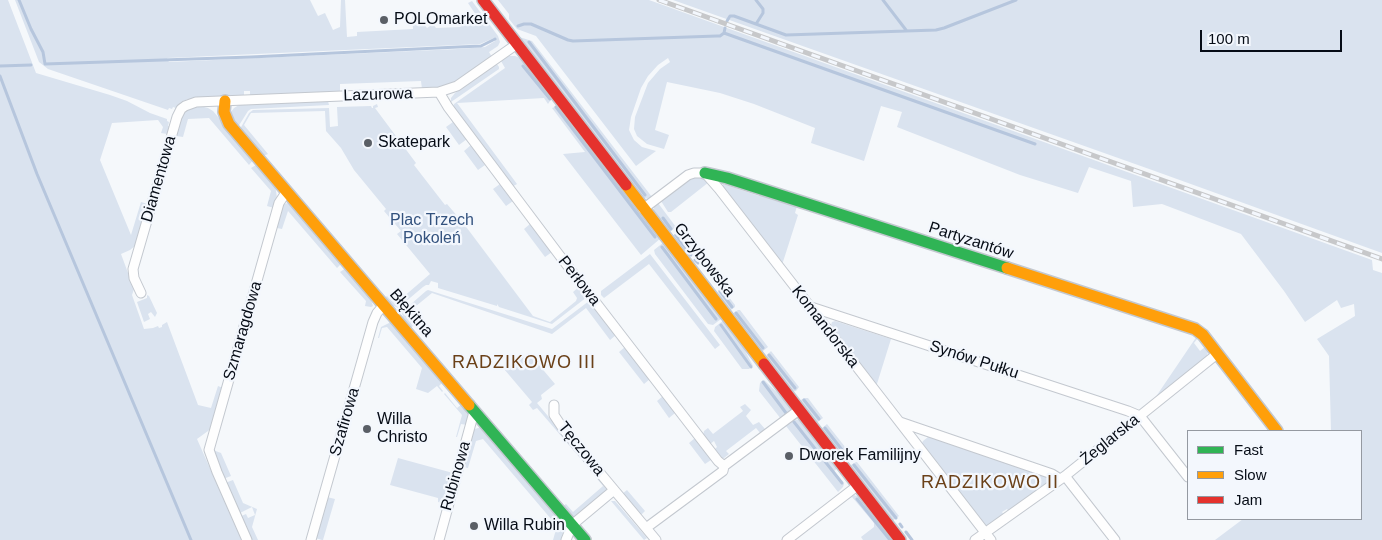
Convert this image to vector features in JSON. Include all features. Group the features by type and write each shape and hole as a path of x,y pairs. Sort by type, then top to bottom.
{"street":[{"name":"Grzybowska","path":"483,0 900,540"},
{"name":"Lazurowa","path":"225,101 438,92 457,86 517,44"},
{"name":"Perłowa","path":"438,92 565,263 718,461 724,466"},
{"name":"Błękitna","path":"225,101 224,112 229,124 585,540"},
{"name":"Diamentowa","path":"141,293 134,278 134,269 179,112 188,104 196,102 225,101"},
{"path":"643,209 688,174 705,173"},
{"name":"Komandorska","path":"705,173 988,536"},
{"name":"Partyzantów","path":"705,173 736,181 1195,329 1203,335 1276,430"},
{"name":"Szmaragdowa","path":"247,540 210,455 210,445 279,203 287,191"},
{"name":"Szafirowa","path":"311,540 373,322 383,306"},
{"name":"Synów Pułku","path":"808,306 1140,416"},
{"name":"Żeglarska","path":"975,540 988,536 1217,354"},
{"name":"Tęczowa","path":"554,405 554,415 564,430 656,540"},
{"path":"646,528 723,471 724,466 799,410"},
{"name":"Rubinowa","path":"438,540 474,412"},
{"path":"1140,416 1187,476"},
{"path":"900,422 1063,477 1114,540"},
{"path":"787,540 857,486"},
{"name":"Tęczowa","path":"572,525 614,490"},
{"path":"566,540 572,525"}],"green space":[{"path":"0,0 8,0 36,73 127,101 150,113 167,119 169,122 168,126 170,126 167,134 161,133 163,127 158,120 112,123 100,160 131,235 141,202 148,204 135,246 121,254 134,289 132,295 144,329 158,326 159,328 167,322 198,405 211,408 218,386 223,388 212,427 197,439 212,473 216,472 244,540 0,540"},
{"path":"15,0 310,0 318,16 325,13 333,30 340,27 341,0 345,0 347,37 357,36 357,32 413,29 412,14 417,14 427,28 433,24 436,28 460,27 476,15 468,3 472,1 498,36 500,42 498,46 489,52 492,57 453,84 440,88 422,89 421,81 340,84 340,93 250,95 250,91 244,91 244,96 188,99 181,102 176,108 169,108 168,110 48,69 39,62","holes":["494,38 495,41 485,47 458,49 169,62 167,58 480,44"]},
{"path":"498,0 649,0 1372,260 1373,270 1382,273 1382,540 1215,540 1242,520 1362,520 1362,430 1331,430 1329,356 1317,339 1355,316 1354,304 1341,308 1337,300 1305,322 1241,234 1162,204 1133,207 1131,181 1089,167 1078,193 1020,175 897,127 902,112 881,106 864,161 811,143 815,128 720,93 667,82 655,130 669,135 664,149 647,144 637,136 634,129 635,117 648,83 660,69 670,62 668,58 648,76 641,88 631,117 629,130 634,140 642,147 656,151 636,166 536,36 517,29 509,19 509,14"},
{"path":"673,0 1382,0 1382,253 1152,170"},
{"path":"516,36 532,41 652,197 648,199 641,197"},
{"path":"509,56 520,58 551,95 548,104 544,98 457,103 517,184 512,187 453,107 454,104 505,68 501,61"},
{"path":"497,64 499,69 451,102 451,98 455,93"},
{"path":"328,101 329,105 251,109 238,127 231,116 231,112 239,105"},
{"name":"Plac Trzech Pokoleń","path":"377,104 378,107 375,108 416,163 414,165 445,205 447,204 464,224 533,316 550,322 576,301 577,298 573,292 579,287 587,297 552,324 499,307 497,304 497,306 438,288 438,283 431,281 429,285 423,287 398,308 394,306 391,308 383,299 387,296 395,304 430,274 397,234 401,231 384,211 386,209 354,170 341,148 326,131 325,111 251,113 244,125 268,154 263,156 240,129 249,113 253,110 329,108 330,127 338,126 337,107 371,106 373,108"},
{"path":"200,106 213,111 254,159 249,165 209,118 188,119 183,137 176,136 183,114 189,109"},
{"path":"558,107 661,238 641,255 563,154 585,152 552,108"},
{"path":"453,122 467,139 459,145 446,127"},
{"path":"471,145 485,165 478,170 464,151"},
{"path":"256,165 275,184 277,198 274,208 267,206 271,191 251,168"},
{"path":"698,176 709,182 671,212 668,212 661,201 687,180"},
{"path":"500,184 513,201 506,206 493,189"},
{"path":"723,184 797,206 795,213 798,215 782,265 722,187"},
{"path":"291,203 342,263 337,268 288,211 282,229 277,228 282,206"},
{"path":"658,203 676,227 668,233 654,213 654,206"},
{"path":"530,224 552,252 545,257 524,229"},
{"path":"679,231 695,252 687,258 672,236"},
{"path":"664,242 721,317 713,325 708,324 655,254 654,250"},
{"path":"650,254 720,345 715,349 649,264 604,298 601,295 601,291"},
{"path":"346,268 370,297 373,306 365,306 366,301 340,272"},
{"path":"722,288 735,305 728,312 718,292"},
{"path":"428,290 552,329 589,301 616,335 610,340 586,308 552,334 432,293 405,315 413,326 409,329 400,319 403,316 403,311"},
{"path":"147,295 157,313 155,317 151,312 148,314 150,319 144,322 137,302 147,298"},
{"path":"740,310 768,347 763,351 759,351 731,315"},
{"path":"724,320 739,339 753,366 749,369 742,369 714,331 715,327"},
{"path":"835,321 891,339 876,387 835,333 831,325"},
{"path":"391,322 443,382 439,386 442,392 437,386 428,393 416,389 422,368 387,327 382,328 378,338 381,327"},
{"path":"1197,336 1198,338 1194,343 1200,351 1205,347 1208,352 1207,356 1153,401"},
{"path":"625,347 650,379 644,384 619,352"},
{"path":"771,351 799,387 796,391 790,392 765,359"},
{"path":"529,353 555,384 541,395 542,399 537,403 588,464 587,466 537,408 533,410 529,405 532,402 504,369"},
{"path":"764,380 790,406 790,412 781,419 759,391 760,383"},
{"path":"445,393 457,408 462,404 468,413 467,425 461,424 457,437 462,415"},
{"path":"663,396 675,413 669,418 657,401"},
{"path":"808,398 823,418 815,424 800,405 801,400"},
{"path":"745,404 751,410 746,416 753,425 759,422 765,431 761,434 756,428 726,451 729,454 722,458 715,449 717,447 714,441 710,444 703,435 704,431 708,428 713,434 743,411 740,407"},
{"path":"795,419 802,421 838,468 834,471 844,484 838,492 786,426"},
{"path":"827,424 853,457 846,463 821,429"},
{"path":"481,427 563,522 564,530 561,540 553,540 557,526 483,439 476,441 468,468 463,467 472,433 475,429"},
{"path":"928,437 1047,476 1049,483 1009,512 1007,509 1002,512 1004,515 987,527 923,447 923,441"},
{"path":"695,438 711,460 705,464 689,443"},
{"path":"213,450 221,453 231,476 223,479"},
{"path":"398,458 453,473 445,504 438,502 438,498 390,485"},
{"path":"856,462 899,516 891,522 848,467"},
{"path":"591,468 605,485 607,491 576,517 572,517 562,507 566,504 573,512 603,486 589,469"},
{"path":"233,480 243,503 257,509 252,527 258,540 249,540 239,517 246,514 248,518 255,515 252,507 238,514 225,483"},
{"path":"627,490 645,511 641,515 622,494"},
{"path":"854,495 859,497 894,540 863,540 861,537 874,527 874,523 852,497 846,499"},
{"path":"327,497 335,499 322,540 315,538"},
{"path":"611,501 615,501 647,538 644,540"}],"waterway":[{"path":"19,0 43,52 45,64 251,57 481,46 495,39"},
{"path":"756,0 763,9 763,13 756,24"},
{"path":"883,0 906,30"},
{"path":"727,21 730,16 734,16 786,35 936,30 1016,0"},
{"path":"518,26 531,24 573,41 720,36 724,33 725,28"},
{"path":"724,33 1035,144"},
{"path":"529,42 645,195"},
{"path":"0,66 31,65"},
{"path":"523,66 550,99"},
{"path":"0,76 37,174 191,540"},
{"path":"556,107 655,237"},
{"path":"663,218 671,229"},
{"path":"676,235 691,255"},
{"path":"662,247 716,319"},
{"path":"695,260 698,263"},
{"path":"720,291 732,307"},
{"path":"736,313 763,348"},
{"path":"721,325 751,367"},
{"path":"769,355 795,388"},
{"path":"763,382 786,413"},
{"path":"804,400 819,419"},
{"path":"794,422 842,483"},
{"path":"825,428 849,459"},
{"path":"854,465 896,518"},
{"path":"857,499 890,540"},
{"path":"906,532 912,540"}],"railway":[{"path":"659,0 1382,259"}],"traffic: fast":[{"path":"705,173 727,178 1007,268"},
{"path":"469,405 585,540"}],"traffic: slow":[{"path":"225,101 224,112 229,124 469,405"},
{"path":"626,185 764,364"},
{"path":"1007,268 1195,329 1203,335 1276,430"}],"traffic: jam":[{"path":"483,0 626,185"},
{"path":"764,364 900,540"}],"place":[{"name":"POLOmarket","path":"384,20"},
{"name":"Skatepark","path":"368,143"},
{"name":"Willa Christo","path":"367,429"},
{"name":"Dworek Familijny","path":"789,456"},
{"name":"Willa Rubin","path":"474,526"}],"district":[{"name":"RADZIKOWO III","path":"524,363"},
{"name":"RADZIKOWO II","path":"990,483"}]}
